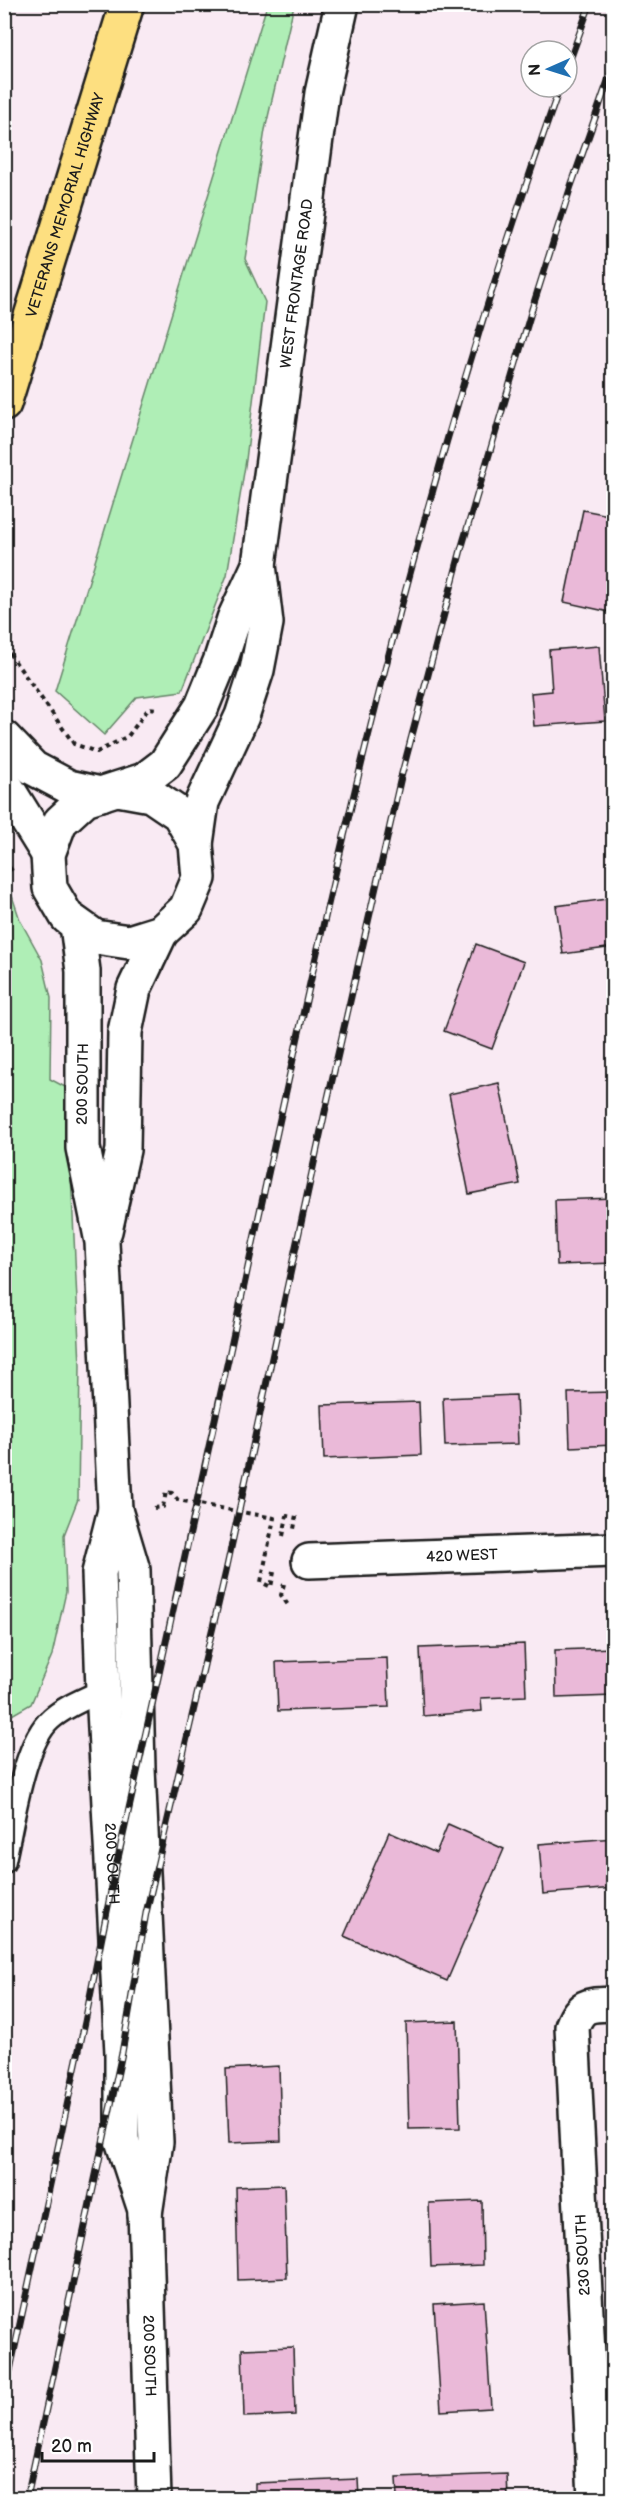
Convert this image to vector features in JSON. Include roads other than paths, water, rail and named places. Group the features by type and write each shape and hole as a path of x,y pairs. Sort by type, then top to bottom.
{"highway":[{"name":"VETERANS MEMORIAL HIGHWAY","path":"4,404 127,4"}],"street":[{"name":"WEST FRONTAGE ROAD","path":"196,844 202,802 242,716 257,670 266,623 259,565 322,93 342,4"},
{"name":"WEST FRONTAGE ROAD","path":"109,792 144,780 165,764 191,724 211,684 234,619 259,565"},
{"path":"4,738 33,768 69,788 151,795 179,814 196,844 199,878 186,909 161,933 129,942 95,937 77,925 67,917 50,888 48,854 60,822 86,799 109,792"},
{"path":"4,783 48,854"},
{"name":"200 SOUTH","path":"77,925 83,970 82,1148 102,1242 115,1510 133,1570 138,1769 156,2142 145,2212 154,2499"},
{"name":"200 SOUTH","path":"102,1242 123,1150 124,1032 134,989 161,933"},
{"name":"200 SOUTH","path":"115,1510 99,1573 121,2041 122,2140 145,2212"},
{"name":"420 WEST","path":"309,1561 614,1550"},
{"name":"230 SOUTH","path":"596,2499 572,2027 577,2013 589,2005 614,2004"}],"lane":[{"path":"4,1862 30,1752 38,1734 51,1718 104,1690"}],"railway":[{"path":"577,39 590,4"},
{"path":"27,2498 122,2053 146,1913 226,1571 328,1098 401,777 462,546 532,309 571,186 614,64"},
{"path":"4,2398 114,1876 337,867 375,709 460,396 508,241 556,99"}]}
